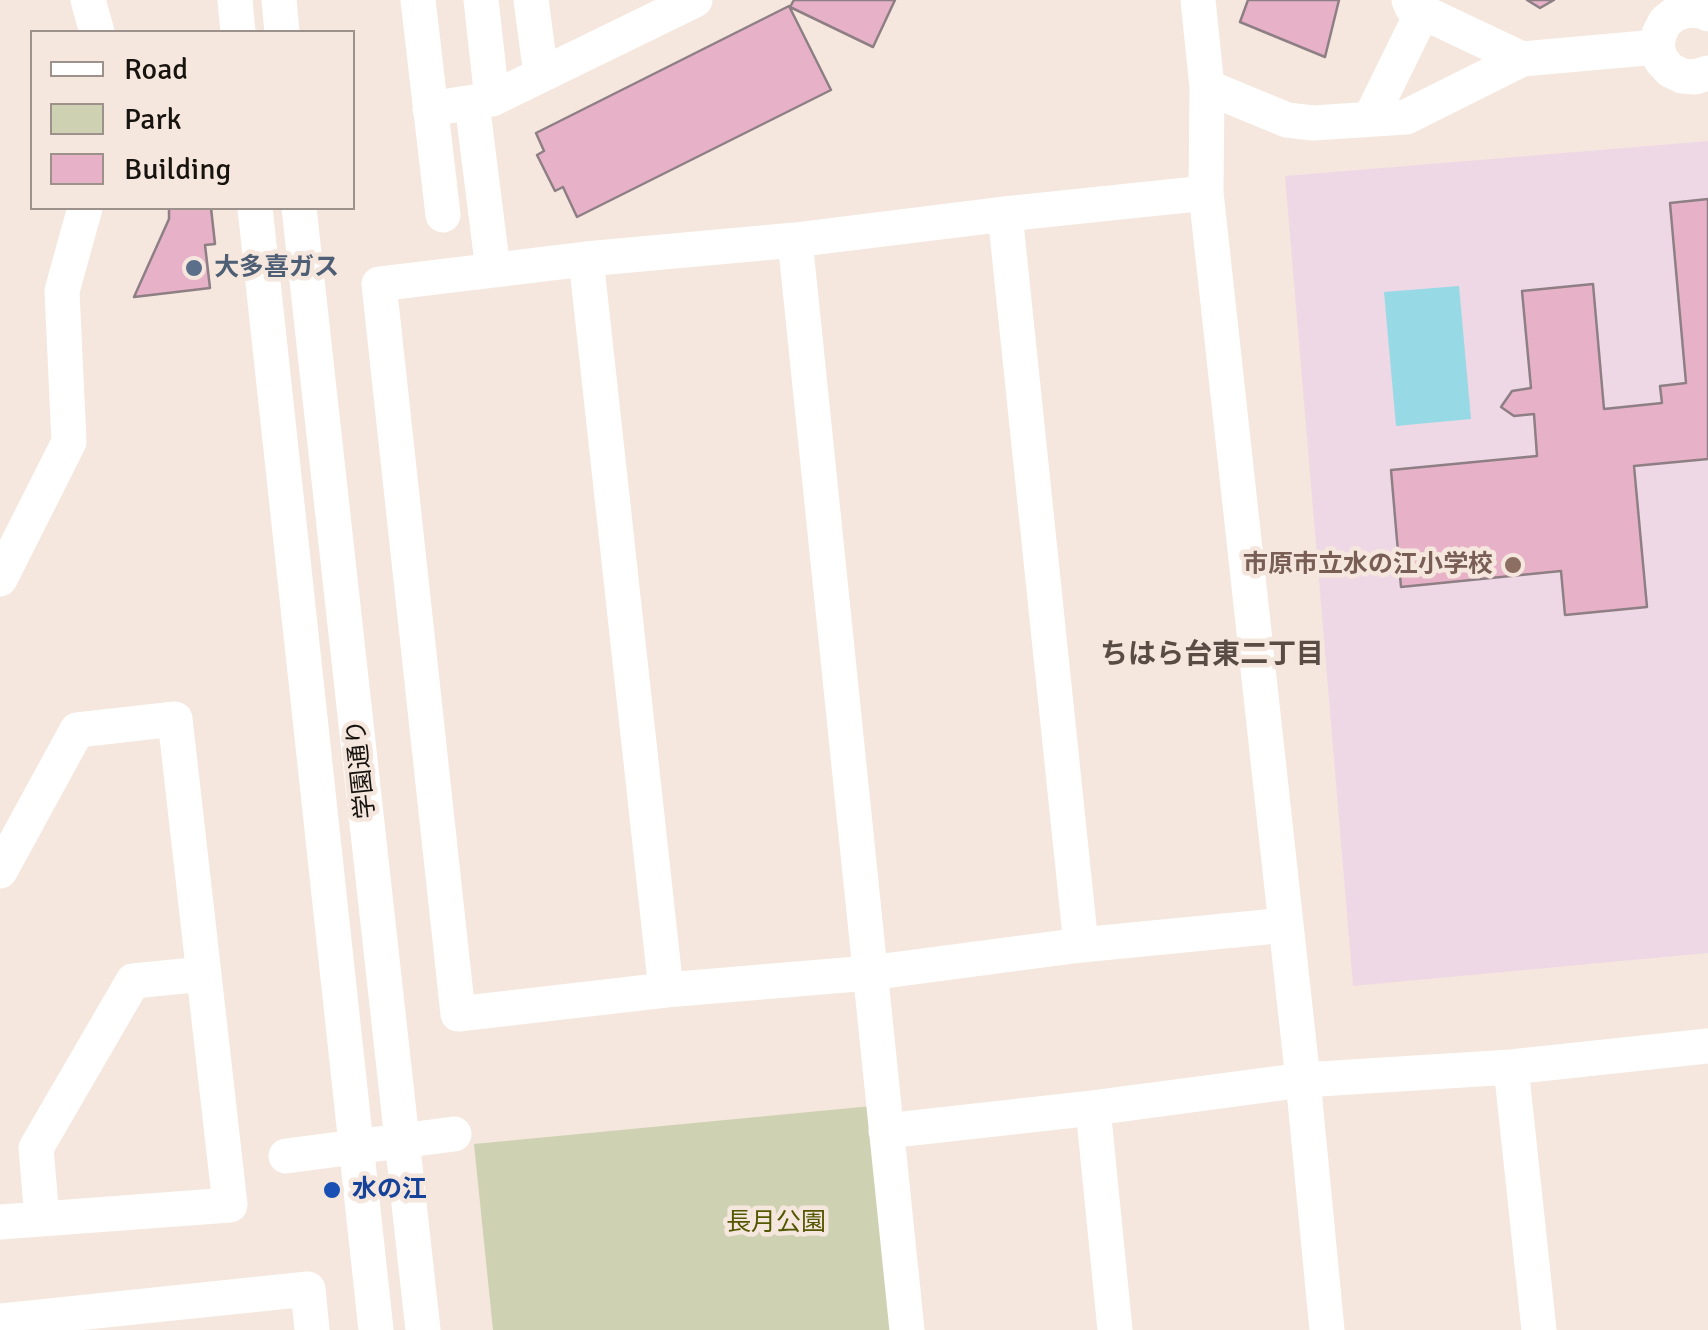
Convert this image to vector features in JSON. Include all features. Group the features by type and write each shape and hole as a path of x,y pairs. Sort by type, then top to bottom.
{"street":[{"path":"88,0 96,30"},
{"path":"235,0 238,30"},
{"path":"279,0 282,30"},
{"path":"418,0 443,215"},
{"path":"481,0 482,101 493,270"},
{"path":"531,0 541,75"},
{"path":"430,109 482,101 694,0"},
{"path":"1198,0 1206,87 1206,193 1304,1080 1327,1330"},
{"path":"1370,120 1416,6 1522,58"},
{"path":"1705,8 1675,14 1664,22 1658,47 1661,60 1670,70 1695,78 1708,73"},
{"path":"1206,87 1288,120 1313,123 1406,117 1522,58 1658,47"},
{"path":"1206,193 795,240 586,258 379,284 458,1014 666,990 869,974 1080,945 1286,925"},
{"path":"0,579 69,442 62,291 84,210"},
{"name":"学園通り","path":"256,210 376,1330"},
{"name":"学園通り","path":"299,210 424,1330"},
{"path":"1005,214 1080,945"},
{"path":"795,240 907,1330"},
{"path":"586,258 666,990"},
{"path":"0,870 77,730 174,719 230,1206 0,1222"},
{"path":"42,1219 36,1148 133,980 204,974"},
{"path":"886,1131 1304,1080 1511,1066 1708,1046"},
{"path":"1511,1066 1539,1330"},
{"path":"1093,1108 1114,1330"},
{"path":"286,1156 454,1134"},
{"path":"0,1322 73,1322 308,1290 312,1330"}],"shaded area":[{"name":"市原市立水の江小学校","path":"1708,141 1708,953 1353,986 1285,176"}],"green space":[{"name":"長月公園","path":"872,1106 896,1330 493,1330 474,1144"}],"water":[{"path":"1459,286 1471,419 1396,426 1384,292"}],"building":[{"path":"794,0 895,0 873,47 790,7"},
{"path":"1248,0 1339,0 1325,57 1240,22"},
{"path":"1527,0 1554,0 1540,8"},
{"path":"789,6 831,90 577,217 563,187 555,191 537,155 544,151 536,133"},
{"path":"1708,199 1708,459 1634,466 1647,607 1565,615 1561,571 1401,587 1391,470 1537,456 1534,414 1514,416 1501,407 1512,391 1531,388 1522,291 1593,284 1604,409 1662,403 1660,386 1686,383 1670,203"},
{"path":"169,210 211,210 215,244 205,245 210,288 134,297 169,219"}],"place":[{"name":"大多喜ガス","path":"194,268"},
{"name":"市原市立水の江小学校","path":"1513,565"},
{"name":"水の江","path":"332,1190"}],"district":[{"name":"ちはら台東二丁目","path":"1212,656"}]}
